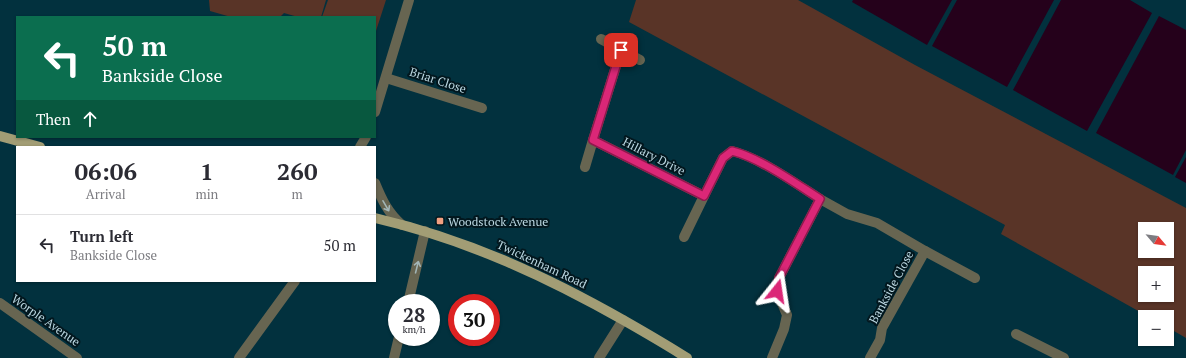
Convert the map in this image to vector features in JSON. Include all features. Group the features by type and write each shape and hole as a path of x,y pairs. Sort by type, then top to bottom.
{"main road":[{"path":"0,136 36,146"},
{"name":"Twickenham Road","path":"376,218 425,231 485,252 537,274 582,297 687,358"}],"street":[{"path":"376,109 409,0"},
{"path":"601,39 640,60"},
{"path":"585,167 621,50"},
{"name":"Briar Close","path":"386,78 482,108"},
{"name":"Hillary Drive","path":"593,140 704,196"},
{"name":"Bankside Close","path":"704,196 723,158 732,151 743,153 779,173 820,199 848,214 876,223 975,278"},
{"path":"376,185 386,209 402,225"},
{"path":"684,237 704,196"},
{"path":"772,358 788,315 777,291 779,278 820,199"},
{"path":"410,294 425,231"},
{"name":"Bankside Close","path":"870,358 880,340 882,328 925,251"},
{"path":"238,358 294,282"},
{"name":"Worple Avenue","path":"0,303 77,358"},
{"path":"599,358 623,320"},
{"path":"1016,334 1064,358"},
{"path":"394,358 397,346"}],"shaded area":[{"path":"209,0 326,0 321,16 294,16 284,13 281,16 228,16 210,11"},
{"path":"328,0 386,0 376,31 376,16 322,16"},
{"path":"636,0 798,0 915,65 1186,208 1186,338 1174,331 1174,310 1138,311 1001,234 1005,225 629,22"},
{"path":"853,0 952,0 927,45 852,2"},
{"path":"957,0 1054,0 1007,87 932,46"},
{"path":"1061,0 1130,0 1152,13 1087,131 1013,90"},
{"path":"1159,16 1186,30 1186,150 1173,175 1096,133"},
{"path":"1186,157 1186,183 1175,177"}],"place":[{"name":"Woodstock Avenue","path":"440,221"}],"route":[{"path":"621,50 593,140 704,196 723,158 732,151 743,153 779,173 820,199 779,278 777,291"}]}
